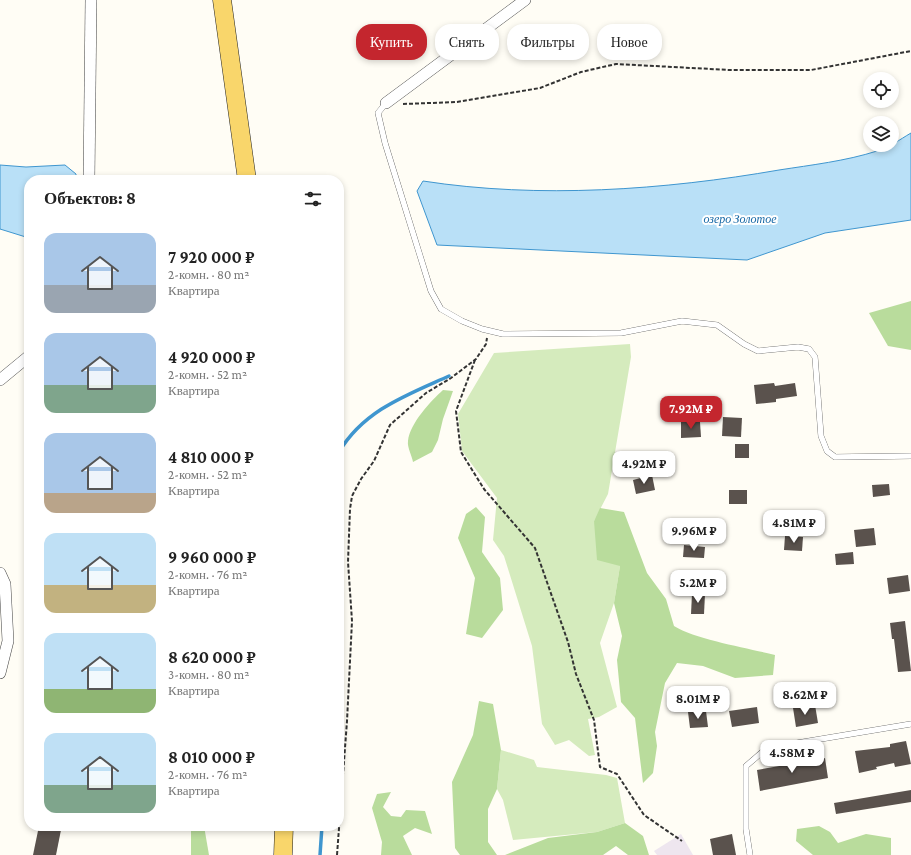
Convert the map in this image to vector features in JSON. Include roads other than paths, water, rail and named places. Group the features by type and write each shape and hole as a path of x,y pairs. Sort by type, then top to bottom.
{"main road":[{"path":"222,0 246,175"},
{"path":"283,855 284,831"}],"street":[{"path":"90,175 91,0"},
{"path":"386,103 525,0"},
{"path":"0,380 24,360"},
{"path":"0,573 5,584 8,641 0,673"}],"lane":[{"path":"386,103 378,113 385,143 431,291 441,309 462,321 488,331 503,334 621,333 682,321 717,325 758,352 798,347 809,349 815,357 821,436 827,451 835,457 911,456"},
{"path":"750,855 746,829 746,766 767,748 911,724"}],"water":[{"name":"озеро Золотое","path":"911,133 911,220 825,233 747,260 437,245 417,191 423,181 467,187 556,191 601,190 691,183 828,162 872,152 899,152 899,140"},
{"path":"0,165 26,167 65,165 76,174 24,175 24,236 0,229"}],"waterway":[{"path":"344,444 361,425 388,405 402,397 449,376"},
{"path":"320,855 322,831"}]}
